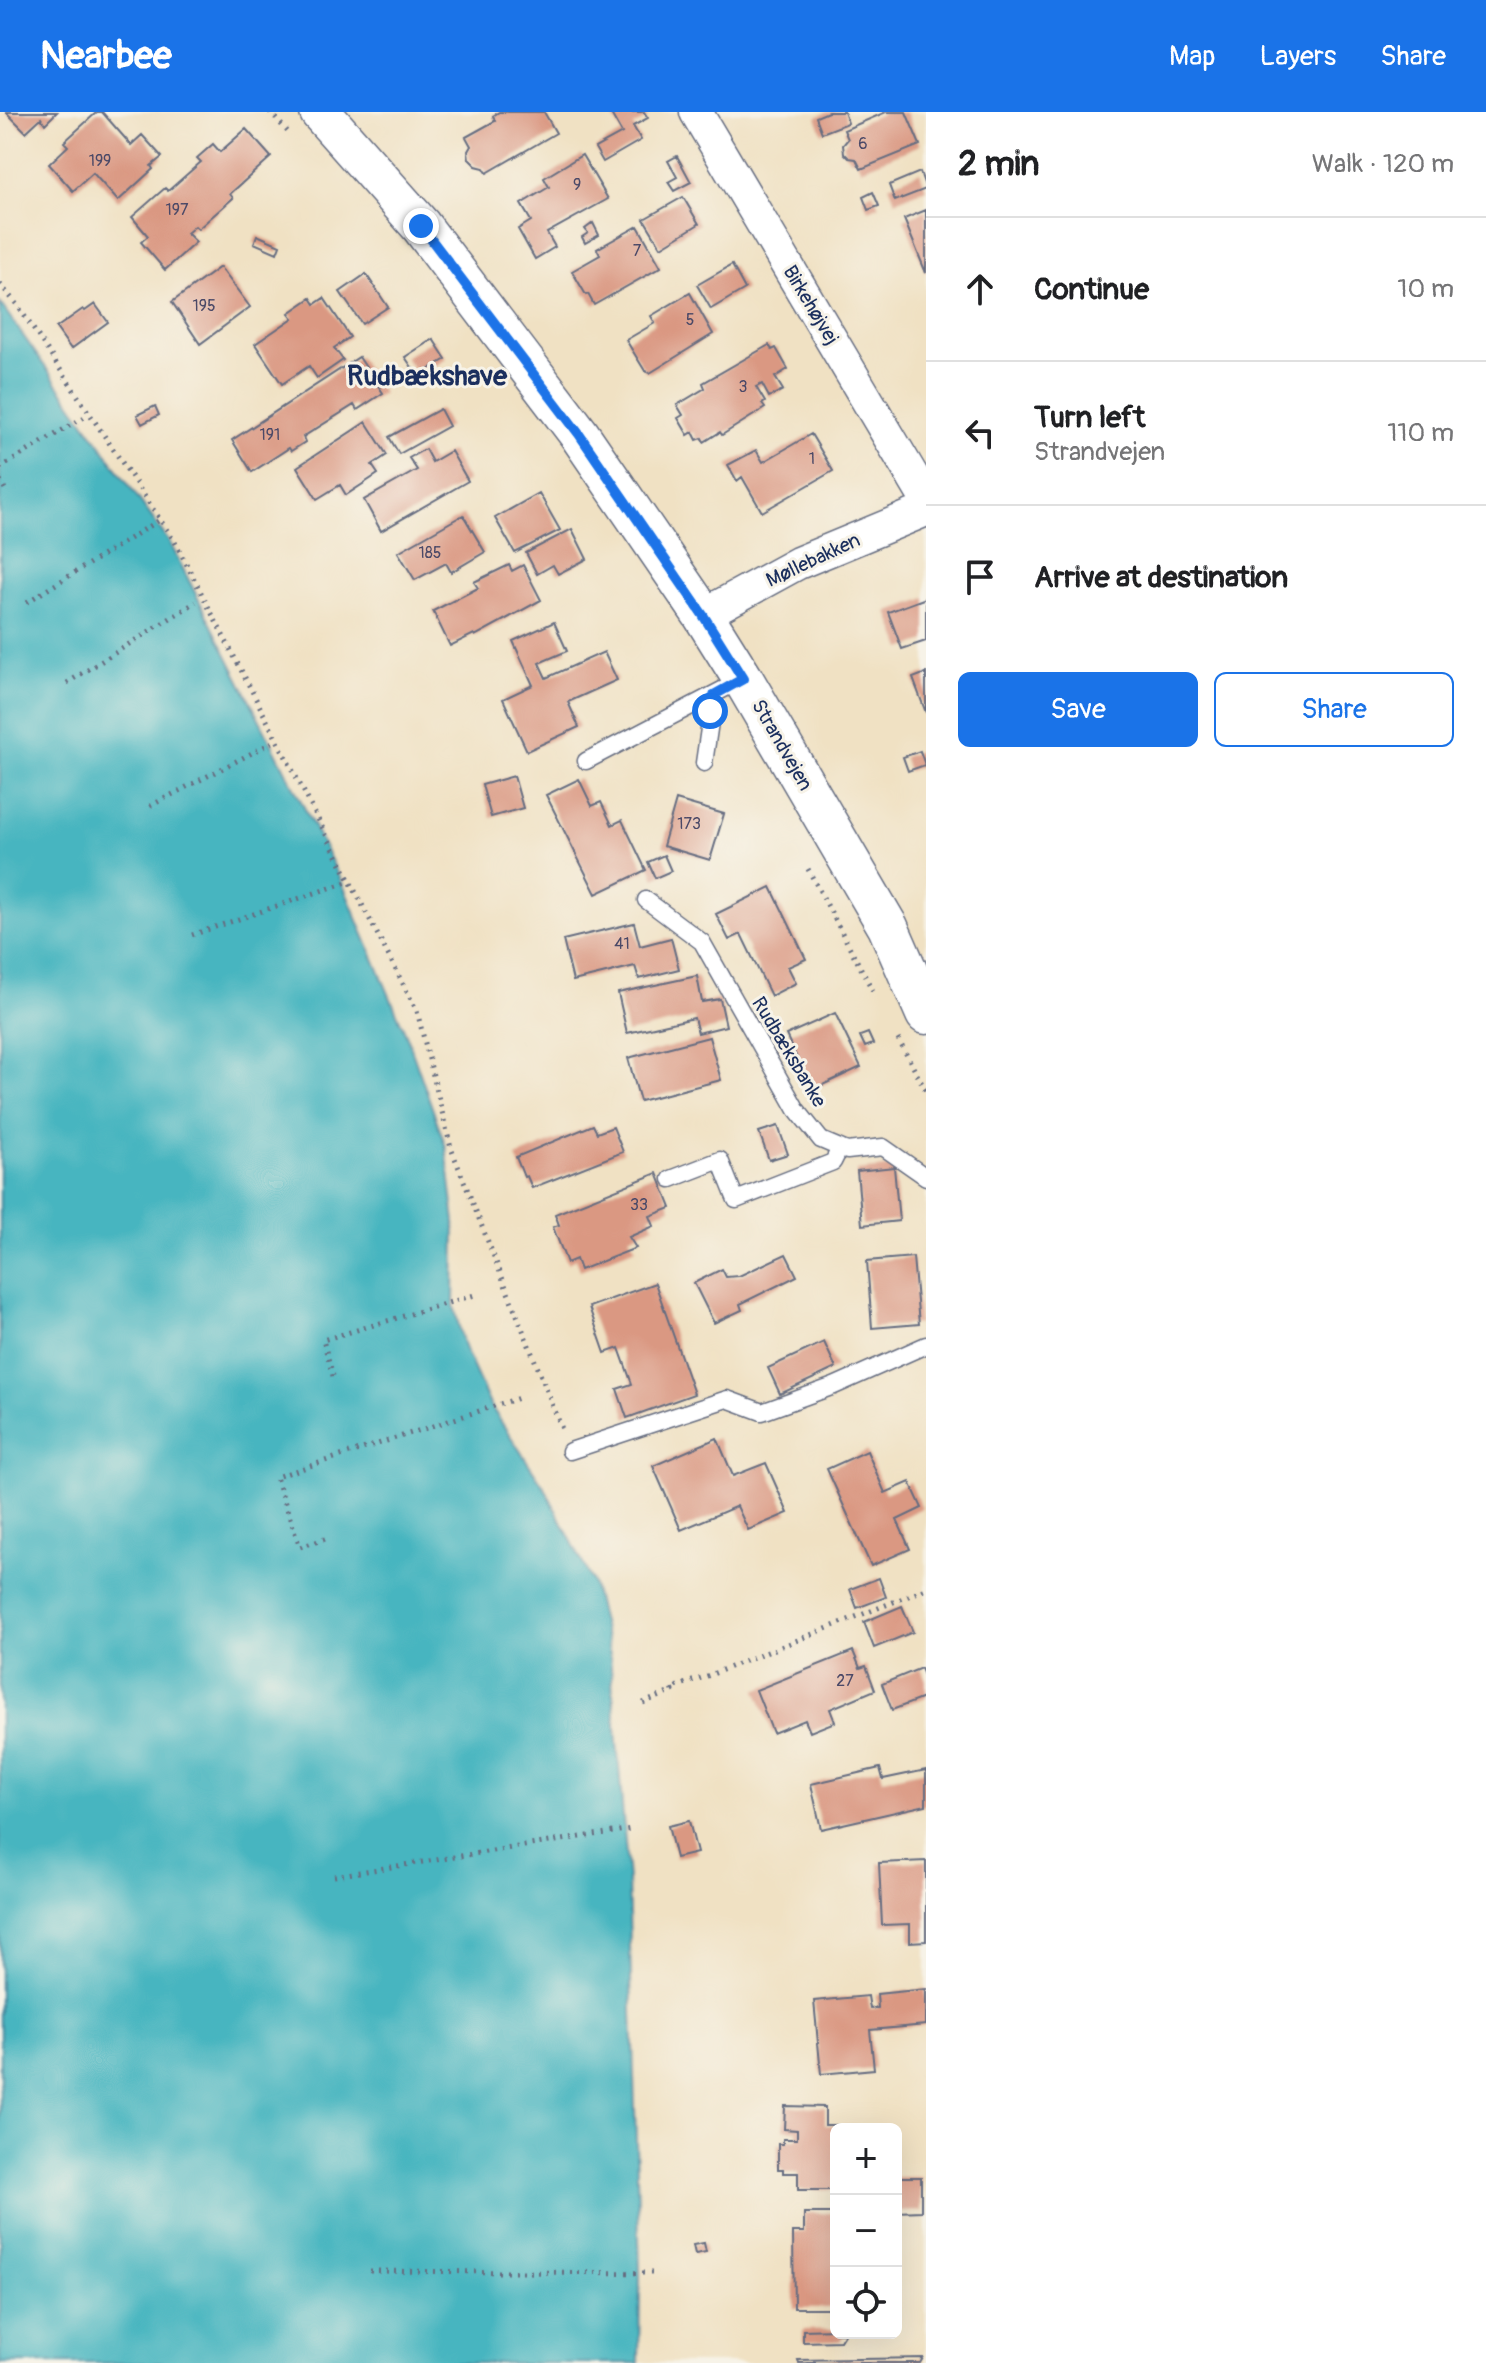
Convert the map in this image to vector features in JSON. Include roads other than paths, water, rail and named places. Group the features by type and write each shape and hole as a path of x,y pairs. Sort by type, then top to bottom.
{"street":[{"name":"Birkehøjvej","path":"696,112 926,499"},
{"name":"Strandvejen","path":"305,124 421,226 579,434 703,615 729,687 888,927 911,1024"},
{"name":"Møllebakken","path":"703,615 798,563 926,510"}],"lane":[{"path":"586,761 729,687"},
{"path":"704,763 729,687"},
{"name":"Rudbæksbanke","path":"646,900 702,942 797,1110 821,1140 840,1148"},
{"path":"671,1179 720,1160 736,1200 833,1162 840,1148 847,1151 883,1147 926,1177"},
{"path":"570,1451 727,1399 762,1412 834,1386 926,1345"}],"water":[{"path":"0,303 170,543 340,878 408,1039 446,1147 455,1222 454,1306 464,1347 490,1405 546,1490 592,1582 610,1655 628,1880 640,2272 639,2363 0,2363"}],"district":[{"name":"Rudbækshave","path":"427,376"}]}
